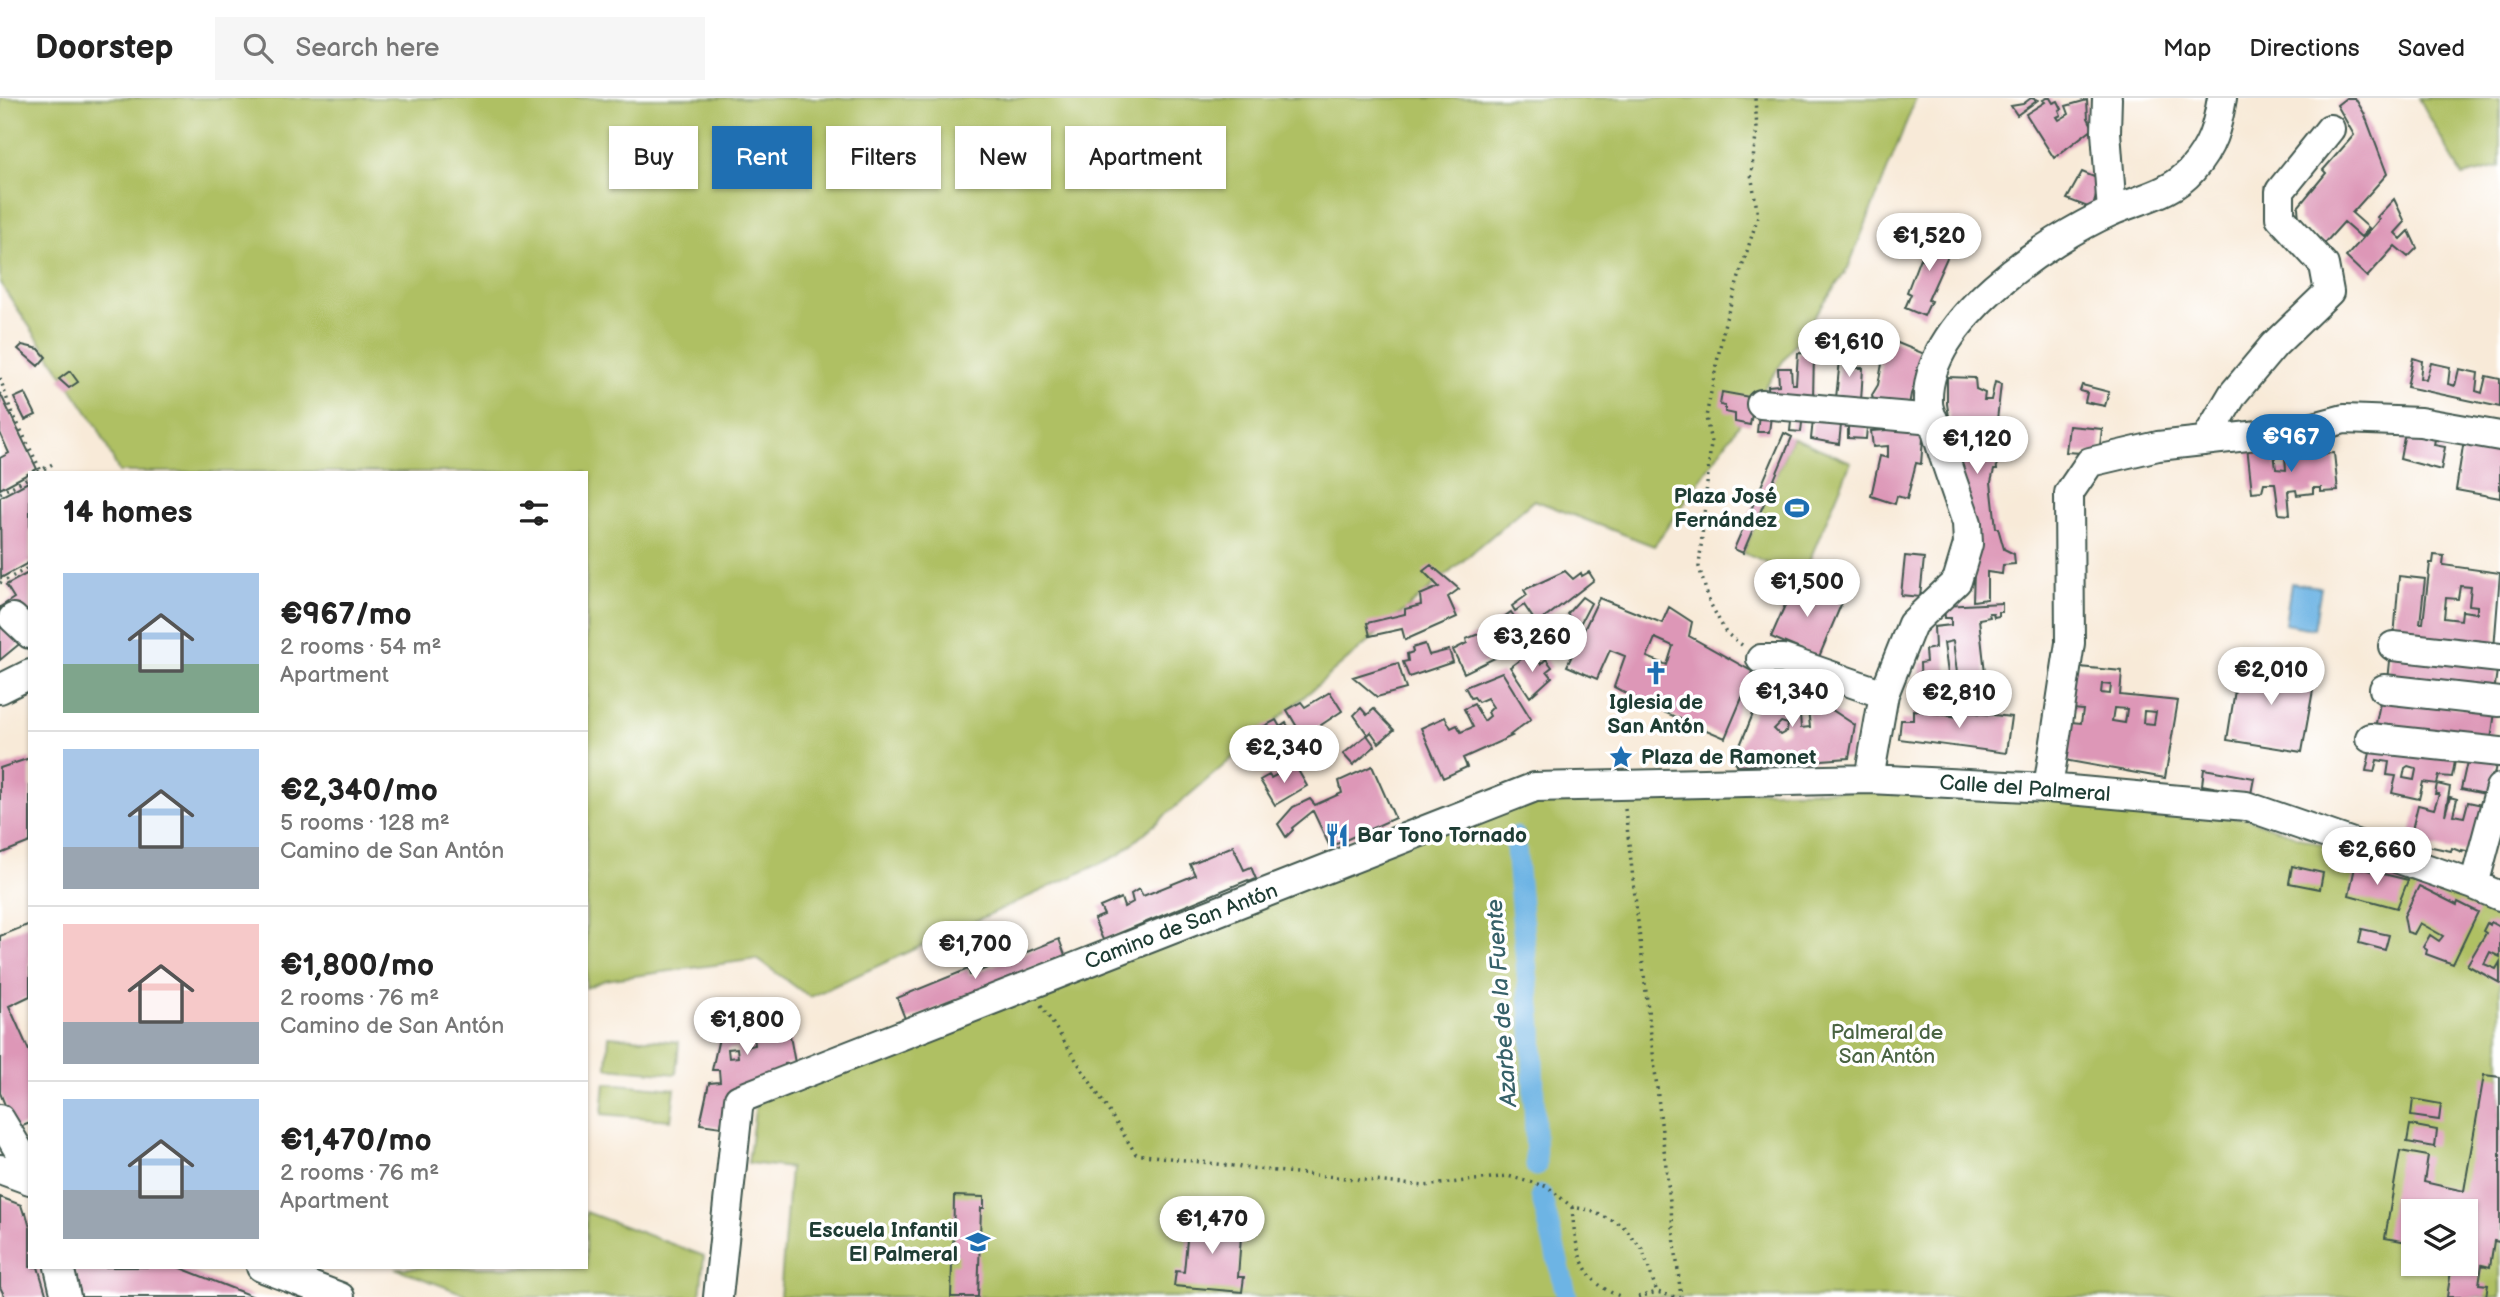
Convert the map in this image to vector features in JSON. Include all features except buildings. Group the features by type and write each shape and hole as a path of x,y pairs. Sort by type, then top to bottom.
{"street":[{"path":"2107,98 2106,132 2112,211"},
{"path":"1869,779 1884,694 1912,624 1957,581 1968,544 1967,523 1928,405 1928,384 1938,356 1974,308 2014,269 2040,251 2112,211 2171,188 2191,171 2217,131 2222,98"},
{"path":"2205,441 2233,394 2249,374 2274,345 2329,292 2324,265 2280,218 2280,191 2330,129"},
{"path":"1761,404 1933,419"},
{"path":"2048,788 2070,643 2069,493 2090,462 2158,446 2303,430 2344,419 2420,422 2500,436"},
{"path":"2393,646 2500,657"},
{"path":"1761,659 1783,659 1884,694"},
{"path":"0,689 28,675"},
{"path":"2384,689 2500,702"},
{"path":"2370,738 2500,752"},
{"name":"Calle del Palmeral","path":"1535,787 1869,779 2048,788 2246,806 2500,896"},
{"name":"Camino de San Antón","path":"718,1297 739,1099 1535,787"},
{"path":"2474,885 2500,789"},
{"path":"0,1119 28,1166"},
{"path":"0,1169 28,1179"},
{"path":"59,1269 66,1297"},
{"path":"266,1269 340,1297"}],"path":[{"path":"1755,98 1757,129 1751,174 1758,216 1726,322 1706,417 1711,443 1699,567 1709,601 1726,633 1761,659"},
{"path":"0,378 10,408 39,471"},
{"path":"41,471 56,463"},
{"path":"0,493 28,478"},
{"path":"9,609 28,571"},
{"path":"1623,797 1681,1297"},
{"path":"1029,986 1136,1154 1424,1186 1508,1177 1548,1187 1572,1207 1589,1210 1622,1225 1642,1249 1657,1292"},
{"path":"1572,1207 1579,1255 1591,1278 1608,1292 1623,1297"},
{"path":"1638,1297 1657,1292 1675,1297"}],"green space":[{"path":"0,98 1916,98 1848,268 1654,546 1534,500 1119,855 810,997 757,959 605,980 588,987 588,471 119,471 97,426 0,283"},
{"path":"2419,98 2500,98 2500,167 2462,176"},
{"name":"Plaza José Fernández","path":"1792,437 1851,462 1802,578 1743,553"},
{"name":"Palmeral de San Antón","path":"1950,789 2246,818 2500,908 2500,1297 780,1297 790,1168 748,1163 756,1103 1531,794"},
{"path":"609,1036 679,1042 676,1074 607,1068"},
{"path":"605,1083 675,1089 671,1120 602,1114"},
{"path":"588,1213 704,1256 700,1297 472,1297 398,1269 588,1269"}],"water":[{"path":"2291,583 2321,587 2314,629 2285,624"}],"waterway":[{"name":"Azarbe de la Fuente","path":"1515,837 1532,1029 1536,1166"},
{"name":"Azarbe de la Fuente","path":"1541,1195 1567,1297"}],"place":[{"name":"Plaza José Fernández","path":"1797,508"},
{"name":"Iglesia de San Antón","path":"1656,673"},
{"name":"Plaza de Ramonet","path":"1621,757"},
{"name":"Bar Tono Tornado","path":"1337,835"},
{"name":"Escuela Infantil El Palmeral","path":"978,1242"}]}
